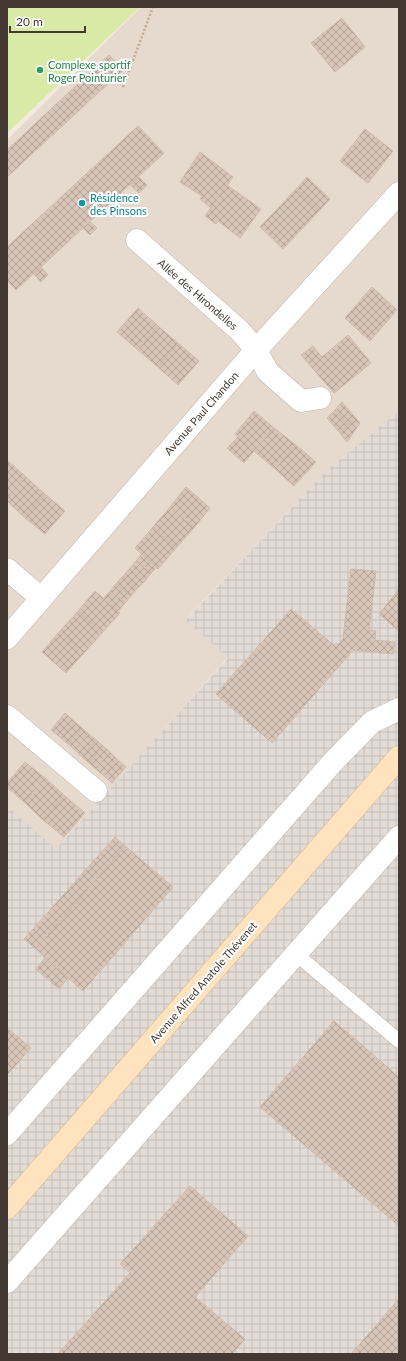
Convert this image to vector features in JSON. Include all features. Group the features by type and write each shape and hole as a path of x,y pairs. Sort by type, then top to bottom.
{"main road":[{"name":"Avenue Alfred Anatole Thévenet","path":"7,1208 399,757"}],"street":[{"name":"Avenue Paul Chandon","path":"7,638 256,350 399,193"},
{"name":"Allée des Hirondelles","path":"137,240 240,330 256,350 268,372 301,402 320,398"},
{"path":"7,569 41,598"},
{"path":"7,1134 332,763 372,722 399,710"},
{"path":"7,716 96,791"},
{"path":"7,1282 399,837"}],"lane":[{"path":"296,954 399,1041"}],"path":[{"path":"123,87 153,7"}],"shaded area":[{"path":"141,7 399,7 399,411 327,470 186,619 228,657 56,850 9,809 7,811 7,140"},
{"path":"399,411 399,1354 7,1354 7,811 9,808 56,849 228,658 186,620 327,470"}],"green space":[{"name":"Complexe sportif Roger Pointurier","path":"7,7 140,7 7,133"}],"building":[{"path":"342,18 365,47 335,72 311,43"},
{"path":"109,55 123,70 7,177 7,150"},
{"name":"Résidence des Pinsons","path":"138,126 164,153 16,290 7,281 7,247"},
{"path":"365,129 393,151 368,183 340,161"},
{"path":"200,152 233,177 211,208 200,199 202,196 180,182"},
{"path":"139,177 147,185 139,193 130,185"},
{"path":"307,177 330,199 319,211 296,189"},
{"path":"227,185 261,209 240,238 218,221 216,224 205,216"},
{"path":"296,189 319,211 283,249 260,227"},
{"path":"90,222 97,228 90,235 83,228"},
{"path":"41,267 48,275 41,282 34,274"},
{"path":"372,287 397,310 370,341 345,318"},
{"path":"138,308 158,326 138,350 117,332"},
{"path":"158,326 178,343 158,367 138,350"},
{"path":"348,335 371,363 334,393 301,355 313,346 322,357"},
{"path":"178,343 199,361 178,385 158,367"},
{"path":"342,402 355,417 348,425 335,410"},
{"path":"335,410 348,425 340,433 327,418"},
{"path":"254,411 274,428 254,451 235,434"},
{"path":"355,417 360,423 347,442 340,433"},
{"path":"274,428 296,445 275,469 254,451"},
{"path":"238,437 254,451 244,463 227,448"},
{"path":"296,445 316,462 294,486 275,469"},
{"path":"7,460 26,477 7,498"},
{"path":"26,477 45,494 24,517 7,501 7,498"},
{"path":"186,487 210,508 194,528 170,507"},
{"path":"45,494 65,511 45,534 24,517"},
{"path":"170,507 194,528 176,548 153,527"},
{"path":"153,527 176,548 158,569 135,548"},
{"path":"142,554 157,567 151,573 136,561"},
{"path":"136,561 151,573 145,581 130,568"},
{"path":"130,568 145,581 137,589 123,576"},
{"path":"351,569 376,571 369,630 376,631 375,640 395,642 393,654 353,650 272,743 216,694 291,609 336,647 343,639"},
{"path":"123,576 137,589 131,596 116,584"},
{"path":"116,584 131,596 125,603 110,591"},
{"path":"399,589 399,631 379,614"},
{"path":"95,591 120,613 102,633 78,611"},
{"path":"110,591 125,603 118,611 103,599"},
{"path":"78,611 102,633 84,653 60,631"},
{"path":"60,631 84,653 66,673 42,652"},
{"path":"65,713 75,722 61,738 51,730"},
{"path":"75,722 82,728 68,744 61,738"},
{"path":"82,728 89,734 75,750 68,744"},
{"path":"89,734 96,740 82,757 75,750"},
{"path":"96,740 103,746 89,763 82,757"},
{"path":"103,746 110,752 96,769 89,763"},
{"path":"110,752 117,759 104,776 96,769"},
{"path":"117,759 126,767 112,783 104,776"},
{"path":"25,762 45,778 24,802 7,787 7,783"},
{"path":"45,778 65,796 43,820 24,802"},
{"path":"65,796 85,813 64,837 43,820"},
{"path":"115,837 125,846 36,949 24,939"},
{"path":"125,846 173,887 83,991 36,949"},
{"path":"45,958 68,978 59,989 36,969"},
{"path":"334,1021 399,1077 399,1226 260,1107"},
{"path":"7,1028 31,1048 7,1075"},
{"path":"190,1186 248,1236 195,1297 245,1339 232,1354 58,1354 130,1273 120,1264"},
{"path":"399,1299 399,1354 351,1354"}],"place":[{"name":"Complexe sportif Roger Pointurier","path":"40,70"},
{"name":"Résidence des Pinsons","path":"82,203"}]}
